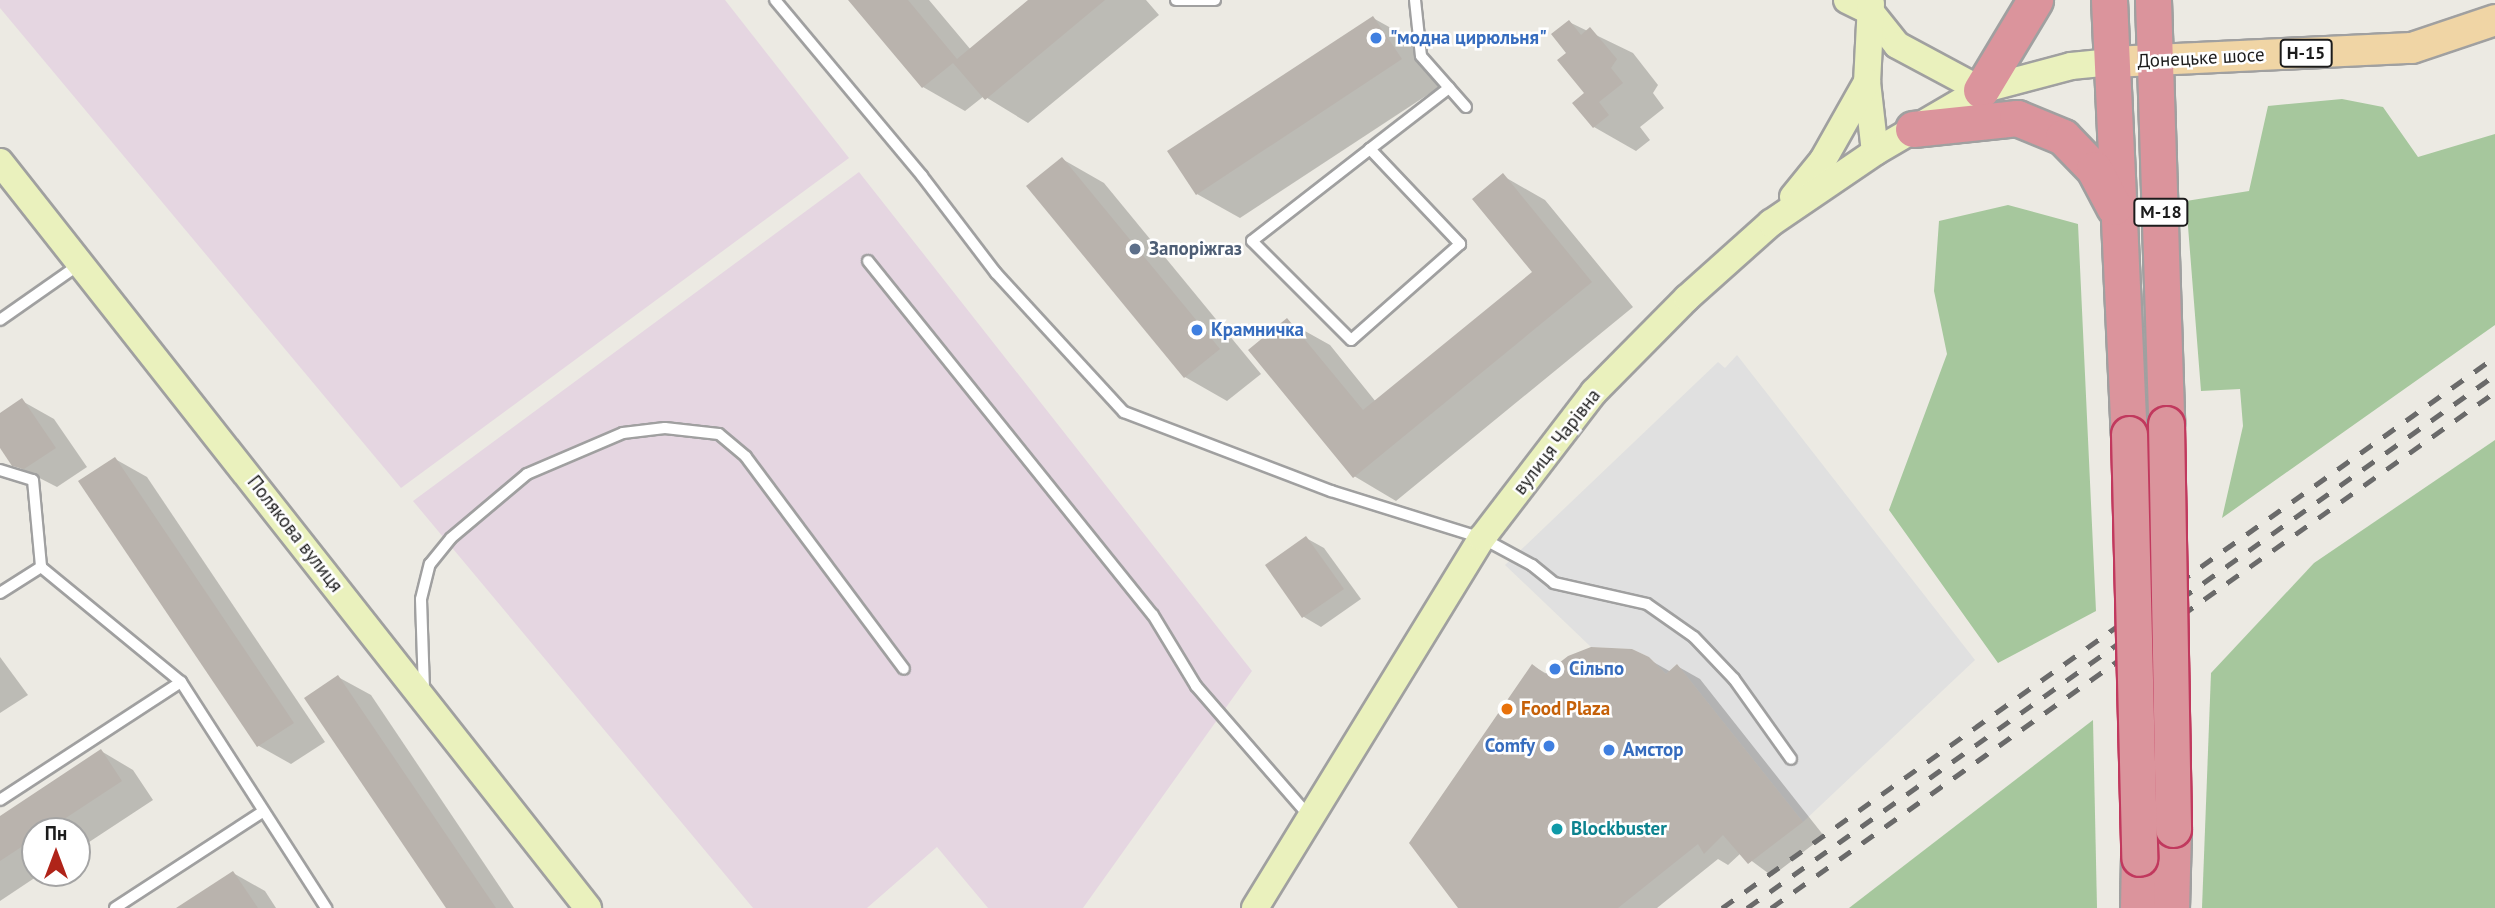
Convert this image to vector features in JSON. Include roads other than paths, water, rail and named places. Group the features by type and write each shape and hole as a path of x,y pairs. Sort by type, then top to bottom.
{"highway":[{"path":"1981,90 2035,0"},
{"name":"М-18","path":"2109,0 2129,434 2138,908"},
{"name":"М-18","path":"2153,0 2166,424 2173,829 2171,908"},
{"path":"1913,129 2017,118 2063,137 2094,169 2118,214"}],"main road":[{"path":"1863,4 1897,45 1981,90"},
{"path":"1863,4 1867,82 1875,152"},
{"name":"Донецьке шосе","path":"2112,62 2412,48 2495,20"},
{"name":"вулиця Чарівна","path":"1255,908 1482,538 1594,392 1771,222 1875,152 1981,90 2071,66 2112,62"},
{"path":"1771,222 1823,160 1867,82"},
{"name":"Полякова вулиця","path":"0,162 83,262 588,908"}],"lane":[{"path":"775,0 922,176 996,273 1124,412 1331,491 1482,538 1532,565 1554,583 1630,598 1671,619 1734,679 1791,759"},
{"path":"1176,0 1215,0"},
{"path":"1415,0 1421,56 1466,107"},
{"path":"1370,149 1460,244 1351,340 1252,241 1370,149 1450,88"},
{"path":"868,261 1153,615 1195,686 1310,817"},
{"path":"0,320 83,262"},
{"path":"424,698 421,600 430,564 451,538 527,474 623,433 664,428 719,434 746,457 904,669"},
{"path":"0,470 33,480 41,567 181,682 261,813 326,908"},
{"path":"0,593 41,567"},
{"path":"0,800 181,682"},
{"path":"115,908 261,813"}],"railway":[{"path":"1722,908 2495,357"},
{"path":"1747,908 2495,375"},
{"path":"1771,908 2495,392"}],"place":[{"name":"\"модна цирюльня\"","path":"1376,38"},
{"name":"Запоріжгаз","path":"1135,249"},
{"name":"Крамничка","path":"1197,330"},
{"name":"Сільпо","path":"1555,669"},
{"name":"Food Plaza","path":"1507,709"},
{"name":"Comfy","path":"1549,746"},
{"name":"Амстор","path":"1609,750"},
{"name":"Blockbuster","path":"1557,829"}]}
